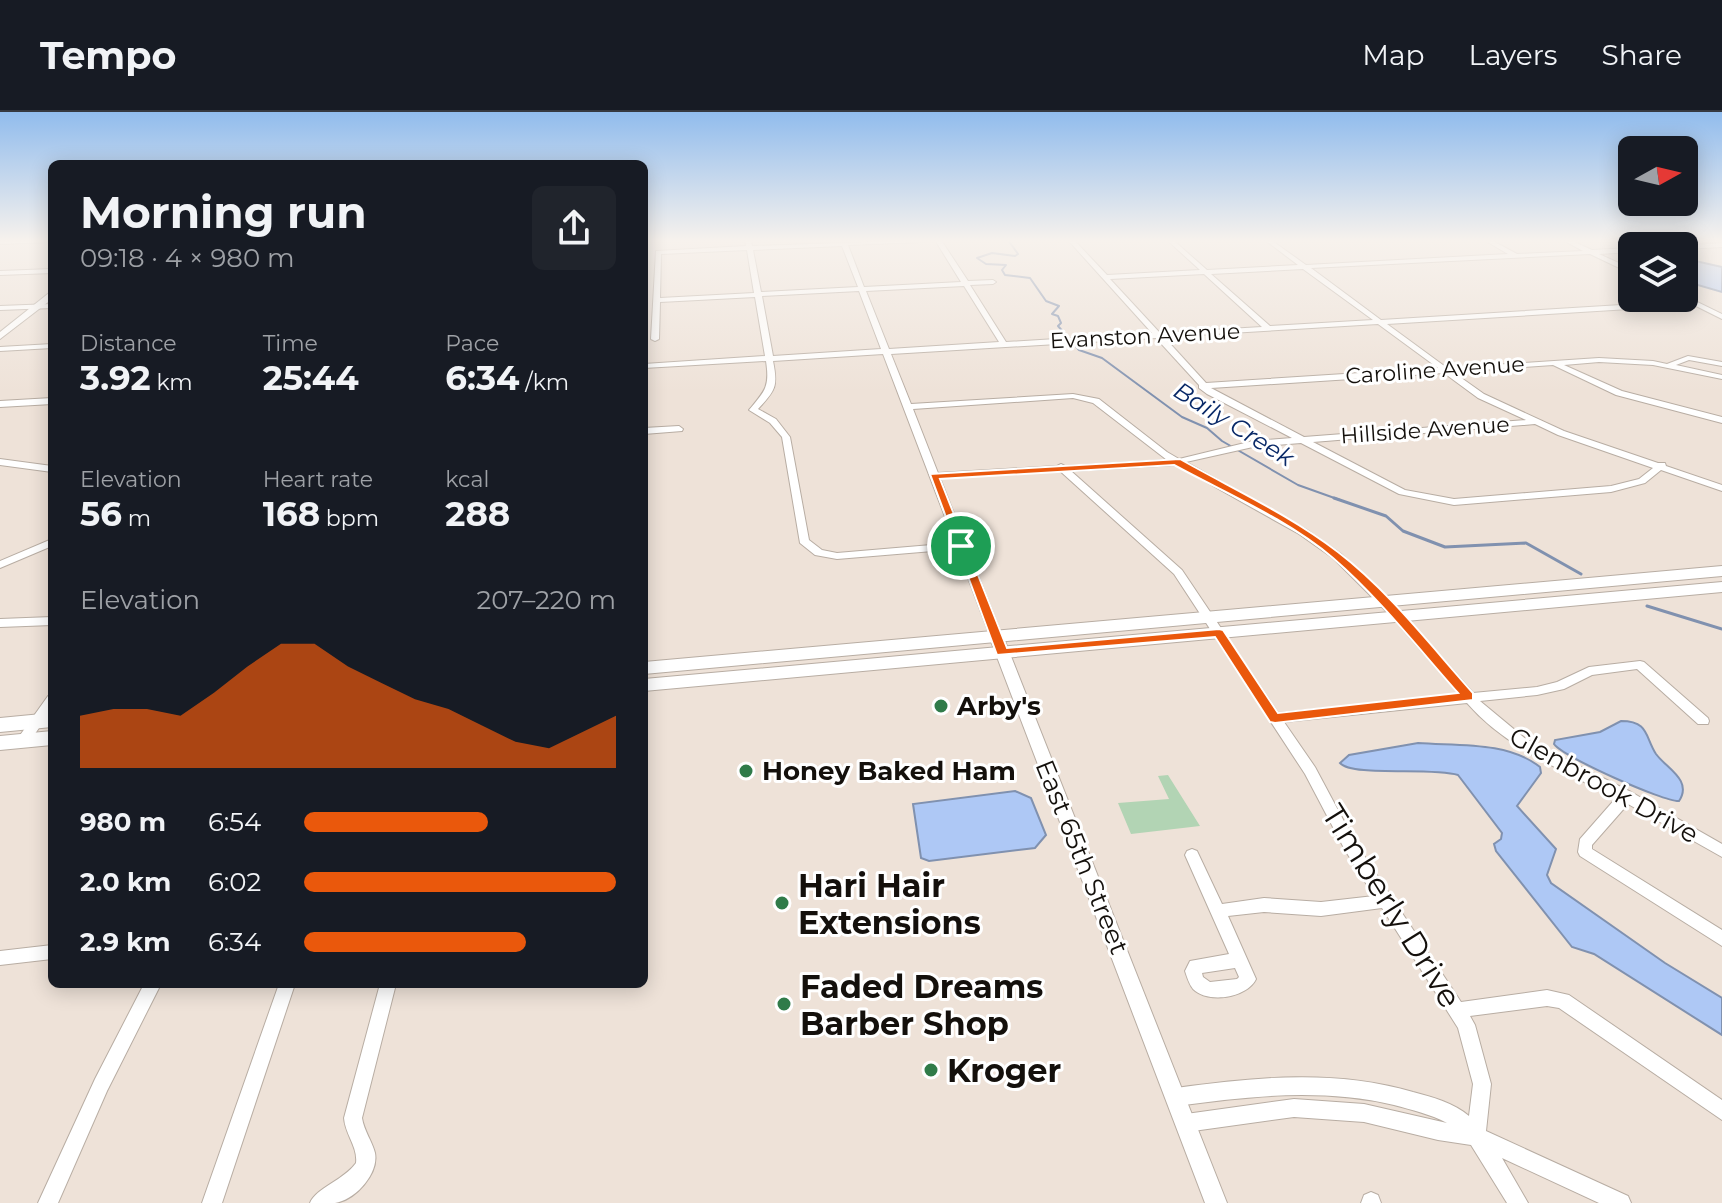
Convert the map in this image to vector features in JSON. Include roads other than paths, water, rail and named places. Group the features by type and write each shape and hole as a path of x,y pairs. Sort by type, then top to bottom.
{"main road":[{"path":"1390,609 1576,584 1722,571"},
{"path":"648,668 999,644 1390,609 1722,587"},
{"path":"648,685 999,644"},
{"path":"0,725 44,721"},
{"path":"0,743 48,738"}],"street":[{"path":"655,339 657,291"},
{"path":"757,291 772,388 754,412 773,421 786,437 804,541 809,548 837,556 961,546"},
{"path":"657,300 829,291"},
{"name":"East 65th Street","path":"863,291 1216,1203"},
{"path":"969,291 1004,344"},
{"path":"1117,291 1202,386 1299,440 1419,498 1457,502 1611,489 1642,481 1662,465"},
{"path":"1227,291 1269,329"},
{"path":"1337,291 1481,396 1534,422 1722,488"},
{"path":"0,336 48,298"},
{"path":"1698,305 1722,317"},
{"path":"0,308 48,306"},
{"name":"Evanston Avenue","path":"648,366 1618,308"},
{"path":"0,349 48,346"},
{"name":"Caroline Avenue","path":"1668,366 1685,358 1722,364"},
{"name":"Caroline Avenue","path":"1202,386 1606,360 1668,366 1722,377"},
{"path":"1554,363 1619,393 1722,420"},
{"name":"Glenbrook Drive","path":"907,407 1071,396 1091,399 1176,462 1321,544 1390,609 1469,697 1522,743 1626,796 1722,851"},
{"path":"0,404 48,401"},
{"name":"Hillside Avenue","path":"934,476 1176,462 1232,447 1534,422"},
{"path":"648,431 679,429"},
{"path":"0,462 48,468"},
{"name":"Timberly Drive","path":"1061,467 1165,558 1214,625 1458,1010 1472,1041 1482,1084 1476,1136"},
{"path":"0,565 48,544"},
{"path":"0,623 48,621"},
{"path":"1275,718 1542,691 1560,686 1589,671 1640,665 1703,721"},
{"path":"23,741 44,721"},
{"path":"1626,796 1585,843 1585,852 1722,939"},
{"path":"1192,855 1240,960"},
{"path":"1216,911 1264,905 1321,909 1387,901"},
{"path":"0,958 48,952"},
{"path":"48,1203 101,1085 151,988"},
{"path":"212,1203 286,988"},
{"path":"320,1203 353,1181 365,1167 366,1153 354,1130 353,1118 387,988"},
{"path":"1458,1010 1547,998 1563,1001 1722,1111"},
{"path":"1176,1097 1273,1084 1341,1085 1439,1109 1457,1119 1476,1136 1518,1203"},
{"path":"1186,1123 1270,1110 1317,1108 1364,1113 1438,1131 1476,1136 1621,1203"}],"water":[{"path":"1621,721 1637,724 1645,731 1656,754 1681,781 1683,787 1679,801 1614,778 1575,759 1554,744 1555,740 1600,732"},
{"path":"1418,743 1497,749 1540,767 1541,773 1517,806 1556,849 1547,875 1551,883 1665,963 1722,998 1722,1035 1594,954 1572,947 1496,851 1494,844 1501,839 1502,833 1458,775 1360,770 1340,763 1349,755"},
{"path":"1015,791 1031,798 1046,835 1035,848 929,861 921,858 913,804"}],"waterway":[{"name":"Baily Creek","path":"1039,291 1046,301 1059,306 1052,314 1058,316 1061,323 1058,326 1079,350 1102,358 1182,417 1207,428 1222,441 1298,485 1340,500"},
{"name":"Baily Creek","path":"1334,498 1386,516 1403,531 1445,547 1526,543 1581,574"},
{"name":"Baily Creek","path":"1647,606 1722,629"}],"place":[{"name":"Arby's","path":"941,706"},
{"name":"Honey Baked Ham","path":"746,771"},
{"name":"Hari Hair Extensions","path":"782,903"},
{"name":"Faded Dreams Barber Shop","path":"784,1004"},
{"name":"Kroger","path":"931,1070"}]}
